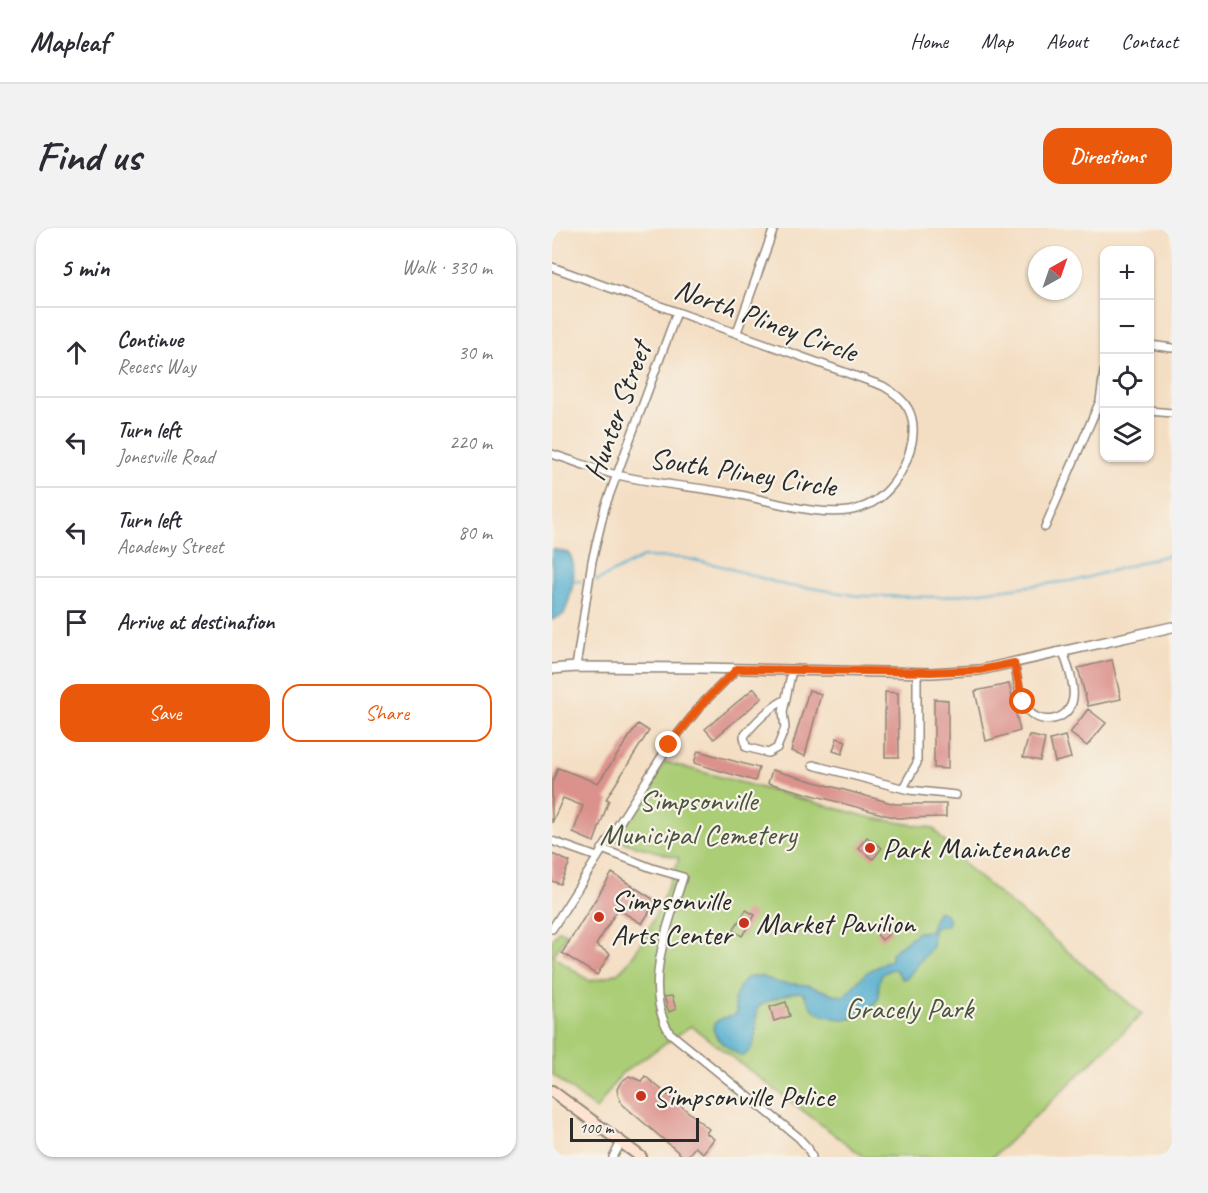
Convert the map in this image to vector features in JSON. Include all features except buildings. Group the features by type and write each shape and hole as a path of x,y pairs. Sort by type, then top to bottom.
{"main road":[{"path":"552,1091 641,1157"}],"street":[{"path":"737,332 774,228"},
{"name":"North Pliney Circle","path":"552,267 883,386 899,396 909,408 913,421 912,440 906,459"},
{"name":"Hunter Street","path":"576,667 592,561 605,507 677,312"},
{"path":"1154,346 1172,348"},
{"path":"1045,527 1100,406"},
{"path":"1154,411 1172,413"},
{"name":"South Pliney Circle","path":"552,454 616,475 816,510 848,512 865,507 884,494 898,476 906,459"},
{"path":"552,669 576,667 917,672 980,670 1172,627"},
{"path":"1014,663 1023,702 1027,709 1042,720 1055,719 1067,711 1073,700 1063,651"},
{"path":"552,929 669,745 703,703 737,669"},
{"path":"786,699 772,706 754,723 744,736 746,747 768,753 777,748 785,729 783,712 786,699 792,670"},
{"path":"903,788 917,764 917,672"},
{"path":"813,765 909,790 956,795"},
{"path":"552,841 597,857"},
{"path":"602,849 682,877 664,942 657,980 657,996 662,1020 670,1033 798,1137 808,1148 812,1157"},
{"path":"613,1157 622,1141"}],"green space":[{"name":"Gracely Park","path":"665,762 872,818 933,828 966,866 1142,1014 993,1157 864,1157 691,1026 621,1074 596,1110 552,1074 552,940 559,930 567,934 553,956 590,981 617,973 636,952 653,920 679,858 615,840"}],"water":[{"path":"552,549 569,553 574,575 564,614 552,620"},
{"path":"938,911 946,914 949,919 947,925 936,927 933,931 932,947 907,978 902,979 896,970 892,969 882,974 879,983 879,998 865,1016 845,1019 818,1013 800,992 773,999 758,1007 752,1047 743,1056 728,1047 714,1032 713,1027 717,1021 737,1013 734,1000 746,978 761,976 779,983 807,985 844,996 867,972 891,960 891,953 918,932 929,931"}],"waterway":[{"path":"596,581 643,557 684,558 721,566 788,586 858,596 941,597 1078,580 1172,554"},
{"path":"570,582 581,581"}],"place":[{"name":"Park Maintenance","path":"870,848"},
{"name":"Simpsonville Arts Center","path":"599,917"},
{"name":"Market Pavilion","path":"744,923"},
{"name":"Simpsonville Police","path":"641,1096"}],"route":[{"path":"669,745 703,703 737,669 931,672 980,670 1014,663 1023,702"}],"park label":[{"name":"Simpsonville Municipal Cemetery","path":"698,817"}]}
